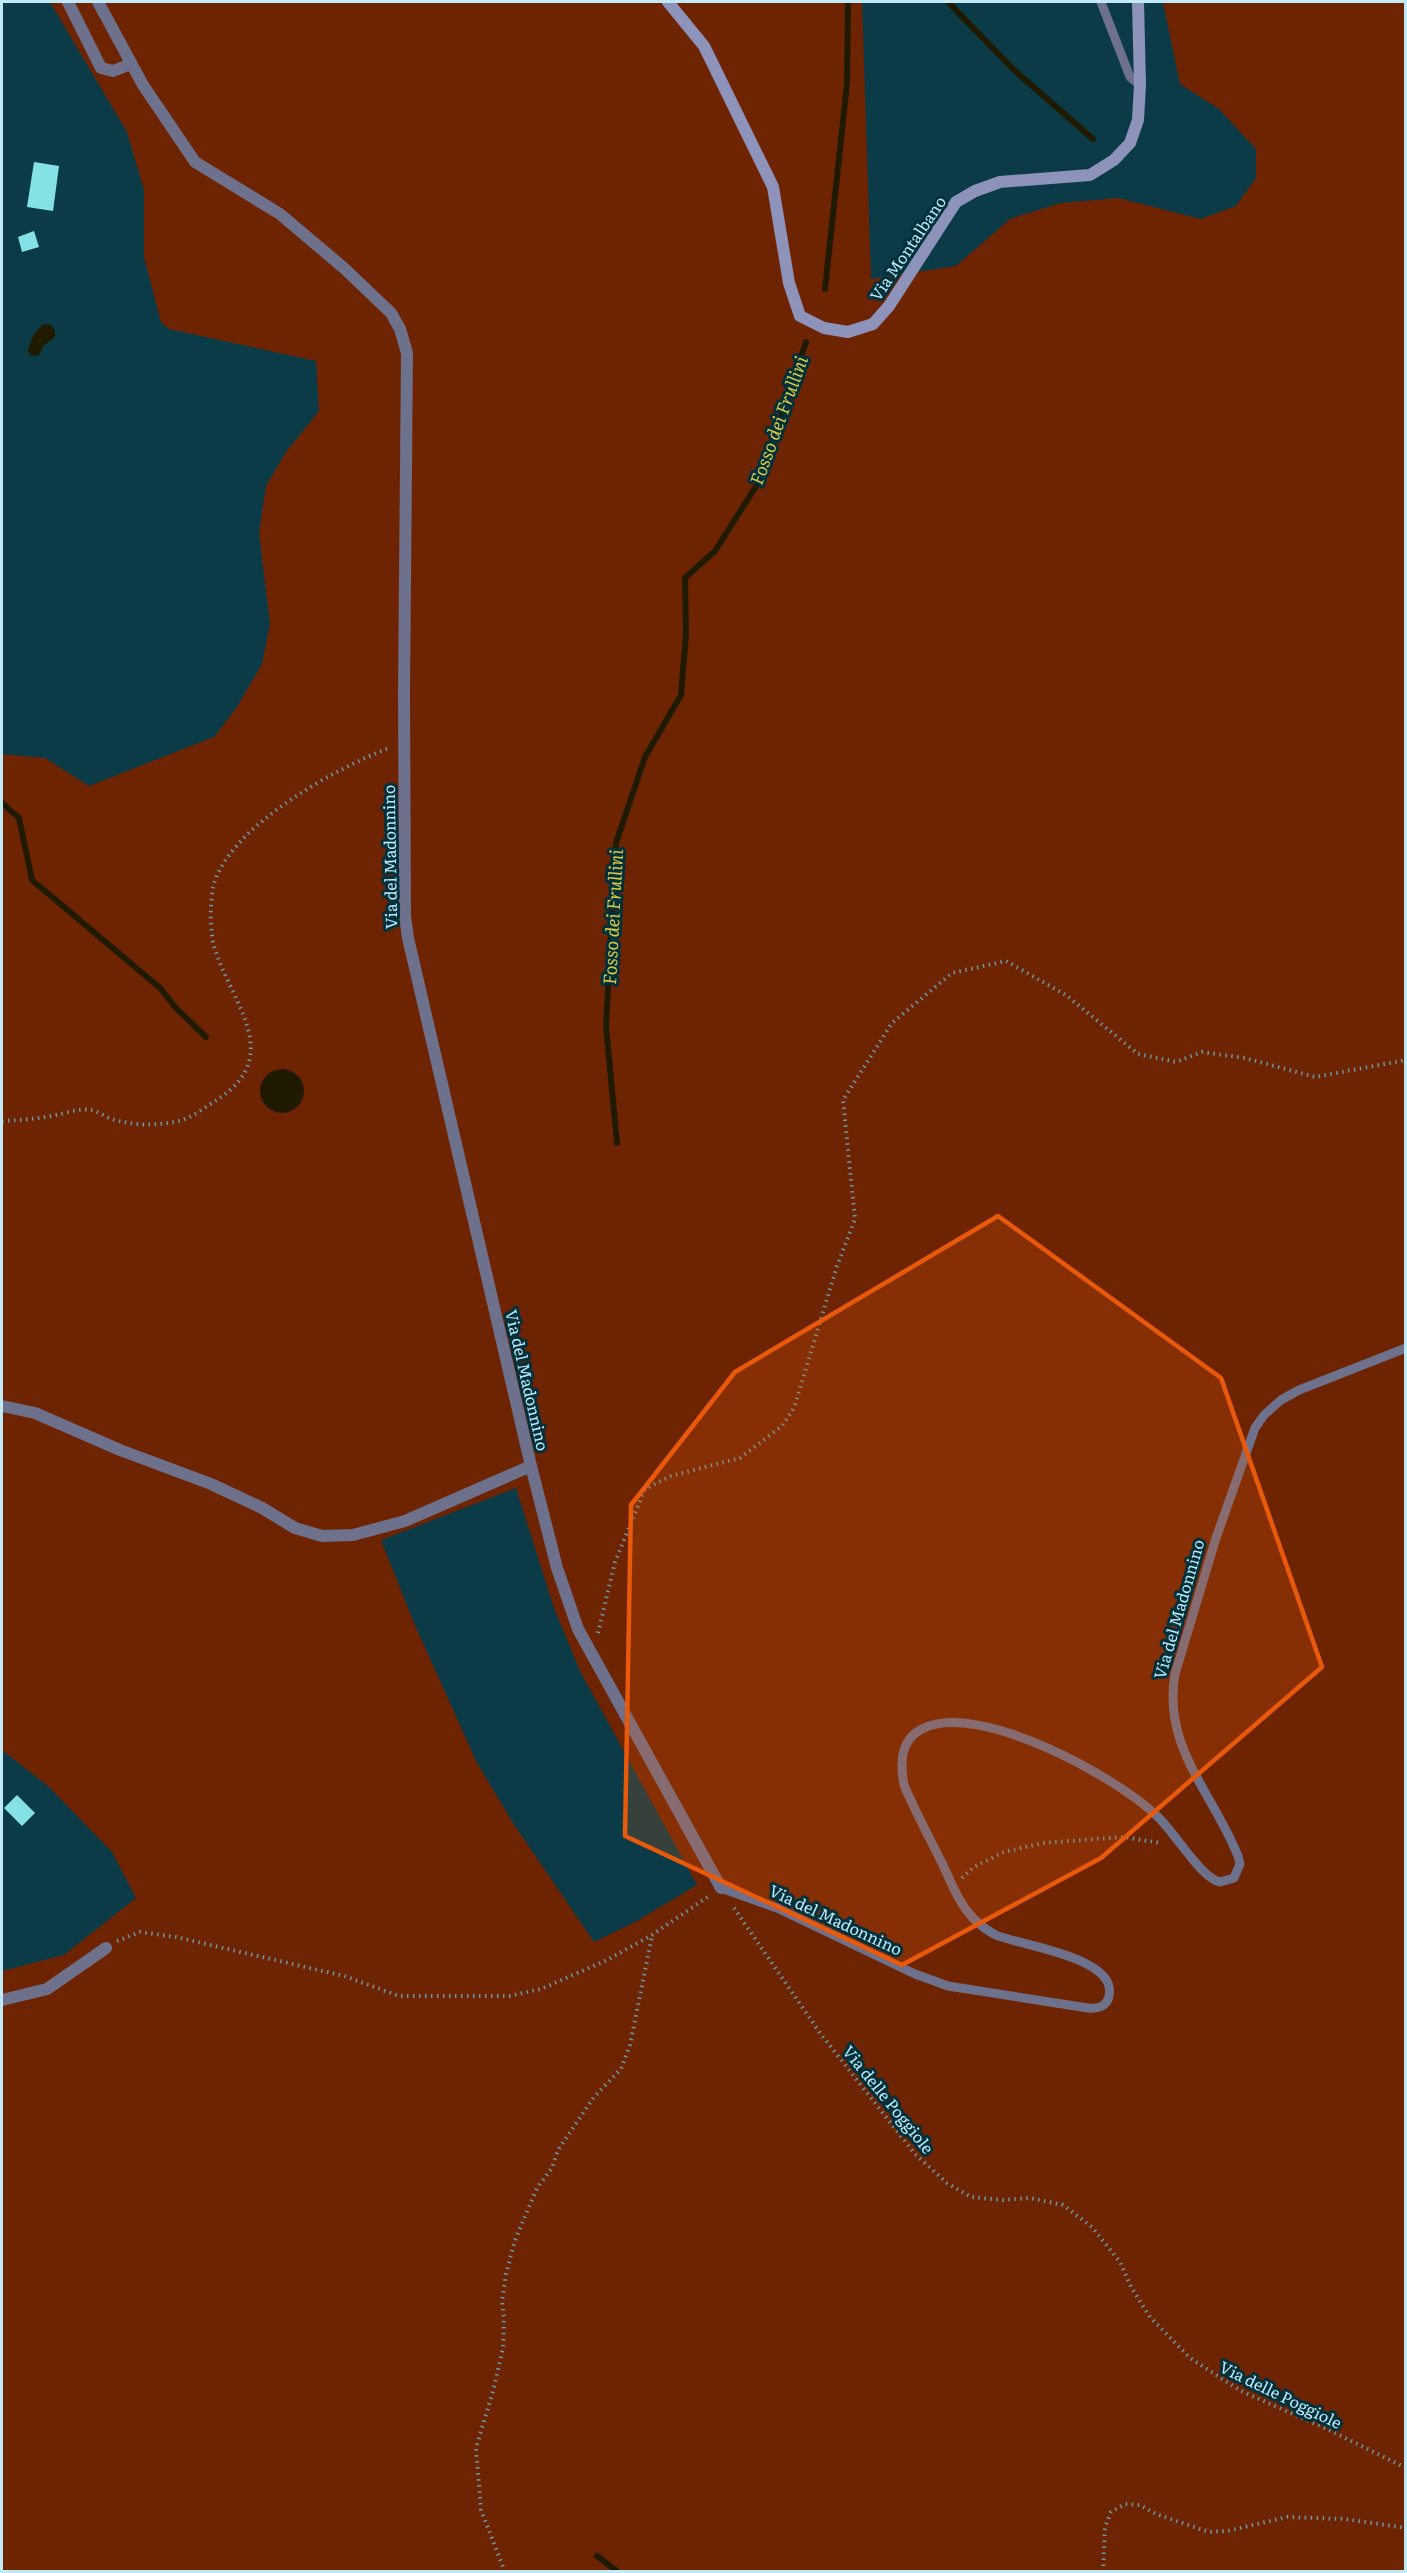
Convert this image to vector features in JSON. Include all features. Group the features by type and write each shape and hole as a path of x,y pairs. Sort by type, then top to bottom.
{"main road":[{"name":"Via Montalbano","path":"668,2 704,46 773,188 789,283 800,315 824,328 848,332 873,324 889,306 956,202 975,191 1000,182 1090,175 1114,160 1130,143 1138,120 1140,85 1138,2"}],"street":[{"path":"68,2 101,68 113,71 131,64"},
{"name":"Via del Madonnino","path":"2,1406 35,1413 120,1450 211,1484 262,1508 295,1528 322,1536 353,1535 405,1521 531,1466 408,938 405,916 407,353 400,330 391,314 352,276 280,214 195,162 143,86 98,2"},
{"path":"531,1466 557,1568 578,1629 721,1888"},
{"path":"2,2000 47,1989 106,1948"}],"lane":[{"path":"1101,2 1130,77 1140,85"},
{"name":"Via del Madonnino","path":"721,1888 777,1908 915,1974 939,1983 1088,2008 1096,2009 1105,2004 1109,1996 1109,1986 1105,1976 1095,1968 1054,1952 996,1934 974,1919 953,1887 911,1801 901,1770 902,1754 906,1742 914,1733 940,1723 970,1725 1057,1750 1146,1806 1185,1847 1202,1871 1213,1881 1228,1882 1237,1872 1239,1864 1233,1844 1179,1741 1172,1714 1172,1691 1183,1645 1216,1538 1256,1428 1271,1407 1299,1390 1406,1348"}],"path":[{"path":"2,1121 93,1110 109,1118 133,1125 181,1121 229,1092 246,1070 252,1046 250,1029 214,944 210,920 213,886 231,851 258,823 357,761 404,742"},
{"path":"593,1654 615,1562 645,1489 671,1476 740,1458 783,1425 794,1408 837,1266 855,1219 843,1100 892,1023 952,973 1006,961 1066,995 1138,1054 1176,1062 1203,1052 1245,1058 1316,1077 1406,1060"},
{"path":"953,1887 974,1867 1004,1852 1043,1843 1123,1837 1185,1847"},
{"path":"106,1948 123,1937 140,1932 176,1937 344,1976 399,1996 509,1996 541,1989 607,1960 652,1935 721,1888"},
{"name":"Via delle Poggiole","path":"721,1888 785,1986 820,2033 915,2154 947,2183 971,2197 1003,2200 1029,2198 1063,2205 1092,2227 1119,2262 1131,2287 1150,2317 1190,2358 1241,2391 1406,2468"},
{"path":"505,2571 481,2510 476,2448 503,2348 502,2301 506,2274 515,2240 537,2188 552,2168 558,2150 594,2097 621,2069 630,2045 652,1935"},
{"path":"1102,2571 1105,2527 1111,2512 1125,2504 1140,2505 1156,2514 1209,2532 1227,2531 1287,2517 1345,2519 1406,2528"}],"highlighted area":[{"path":"998,1216 1221,1378 1322,1667 1101,1858 902,1965 625,1836 631,1505 735,1372"}],"shaded area":[{"path":"50,2 862,2 871,279 956,266 1010,219 1061,203 1118,198 1201,219 1236,206 1256,178 1256,149 1219,109 1180,84 1163,2 1405,2 1405,2571 2,2571 2,1971 64,1955 136,1898 112,1852 49,1787 2,1750 2,754 45,758 89,786 214,737 237,707 262,664 270,624 259,533 266,486 286,452 319,411 316,361 169,329 161,322 144,257 144,190 127,132","holes":["516,1488 554,1608 580,1671 697,1885 637,1921 594,1942 513,1823 477,1763 414,1623 381,1540"]},
{"path":"44,324 51,325 55,330 55,337 43,346 39,355 31,356 28,351 32,339"},
{"path":"282,1069 291,1070 298,1075 303,1082 303,1100 298,1107 291,1112 282,1113 273,1112 266,1107 261,1100 260,1091 261,1082 266,1075 273,1070"}],"building":[{"path":"34,162 59,166 53,211 27,207"},
{"path":"34,231 39,247 22,252 18,237"},
{"path":"17,1795 35,1813 22,1826 4,1808"}],"waterway":[{"name":"Fosso dei Frullini","path":"825,289 847,84 848,2"},
{"path":"948,2 1014,70 1093,139"},
{"name":"Fosso dei Frullini","path":"617,1143 606,1026 616,843 645,757 681,695 686,634 685,578 715,551 760,480 806,342"},
{"path":"2,803 19,818 32,880 160,988 176,1008 206,1037"},
{"path":"597,2556 618,2572"}]}
